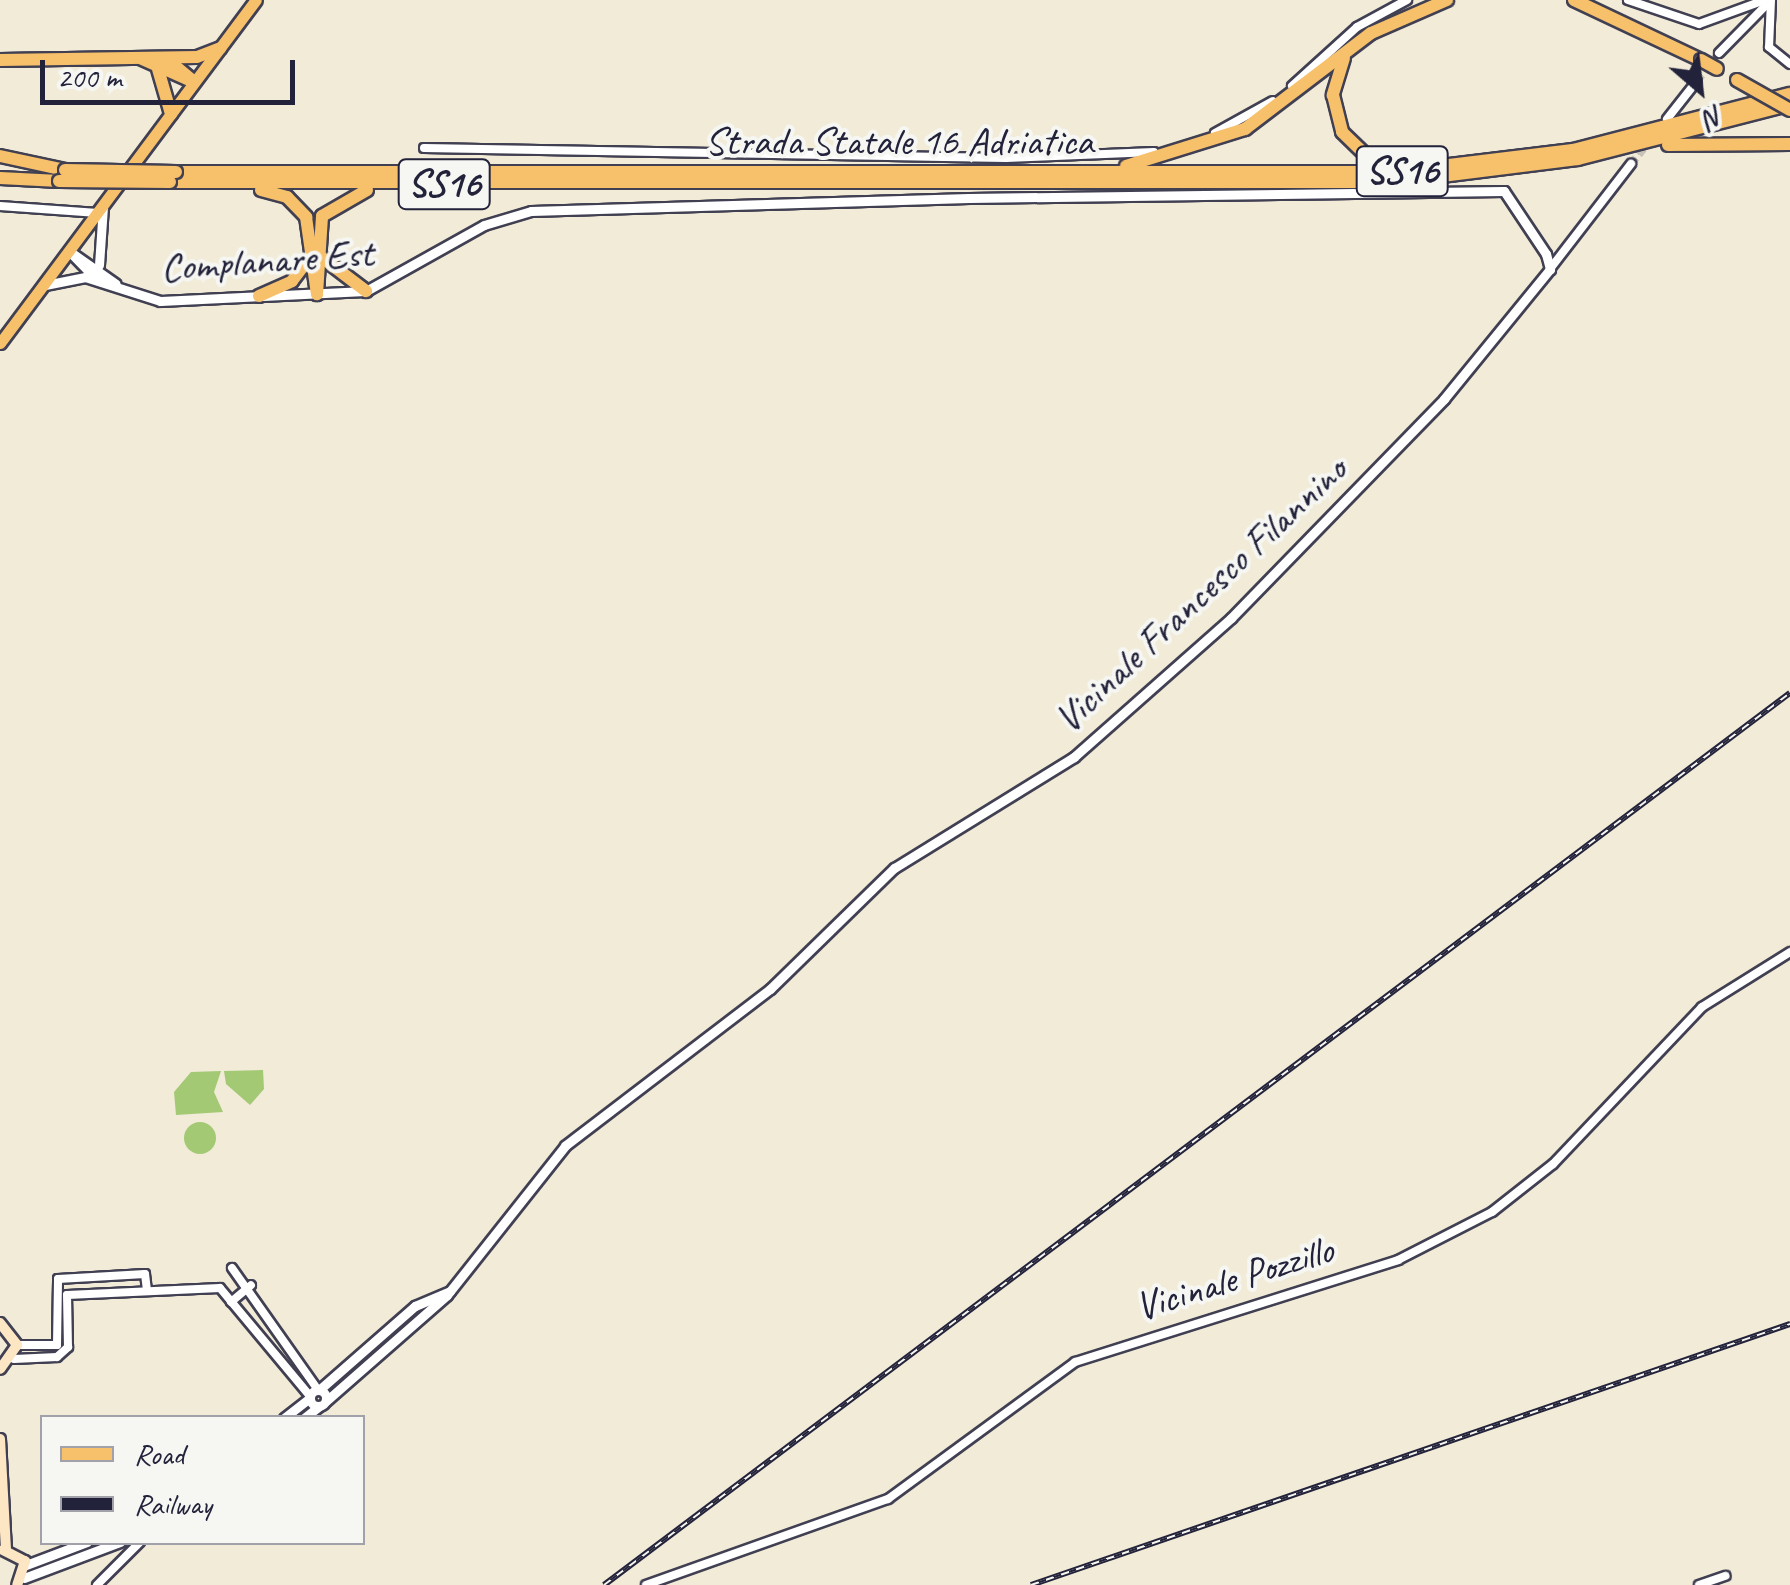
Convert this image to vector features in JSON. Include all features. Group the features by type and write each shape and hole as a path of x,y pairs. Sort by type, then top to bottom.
{"highway":[{"name":"SS16","path":"1038,174 1139,164 1214,143 1286,104 1348,52 1448,0"},
{"name":"SS16","path":"1574,0 1790,107"},
{"path":"158,61 220,48"},
{"name":"SS16","path":"1348,52 1333,104 1363,154 1392,164 1506,160"},
{"path":"0,60 138,56 158,61 194,82"},
{"path":"158,61 171,114"},
{"name":"Strada Statale 16 Adriatica","path":"173,177 204,183 470,184 1391,172 1506,160 1790,94"},
{"name":"Strada Statale 16 Adriatica","path":"0,178 62,175 1379,182 1601,155 1790,107"},
{"name":"SS16","path":"1601,155 1704,141 1790,144"},
{"name":"SS16","path":"0,156 62,175"},
{"name":"Strada Statale 16 Adriatica","path":"0,168 62,175"},
{"name":"SS16","path":"204,183 291,199 309,223 317,294"},
{"name":"SS16","path":"315,255 322,216 346,194 470,184"},
{"path":"258,296 296,278 315,255 338,279 366,291"}],"main road":[{"path":"0,343 256,0"},
{"path":"0,1323 17,1345 14,1358 0,1370"},
{"path":"0,1440 3,1550 26,1565 20,1582"}],"street":[{"path":"424,148 1006,158 1152,152 1260,109 1357,27 1408,0"},
{"path":"1628,0 1699,24 1769,0"},
{"path":"1719,53 1769,0"},
{"path":"1769,0 1769,47 1790,64"},
{"path":"1667,119 1697,81"},
{"name":"Vicinale Francesco Filannino","path":"450,1291 565,1146 770,989 894,868 1074,757 1230,618 1412,435 1550,270 1631,164"},
{"name":"Complanare Est","path":"69,251 96,279 160,300 317,294 366,291 526,212 969,198 1504,190 1540,236 1550,270"},
{"path":"0,206 101,208 94,246 100,267"},
{"name":"Complanare Est","path":"69,251 100,267 122,290"},
{"path":"43,286 96,279"},
{"name":"Vicinale Pozzillo","path":"646,1585 888,1498 1075,1362 1398,1260 1492,1212 1553,1164 1702,1008 1790,952"},
{"path":"232,1268 251,1285 314,1394"},
{"path":"17,1345 57,1345 58,1279 145,1274 147,1292"},
{"path":"231,1302 251,1285"},
{"path":"14,1358 62,1353 67,1296 220,1288 322,1404"},
{"path":"288,1415 414,1306 450,1291"},
{"path":"308,1415 450,1291"},
{"path":"26,1565 79,1545"},
{"path":"20,1582 113,1545"},
{"path":"97,1585 137,1545"},
{"path":"102,1550 112,1571"},
{"path":"1699,1585 1725,1576"}],"green space":[{"path":"263,1070 264,1089 250,1105 226,1084 224,1071"},
{"path":"221,1071 214,1092 223,1112 176,1115 174,1092 191,1072"},
{"path":"200,1122 211,1127 216,1138 211,1149 200,1154 189,1149 184,1138 189,1127"}],"tunnel":[{"path":"1697,81 1719,53"},
{"path":"1631,164 1649,142"}],"railway":[{"path":"604,1585 1790,693"},
{"path":"1031,1585 1790,1324"}]}
